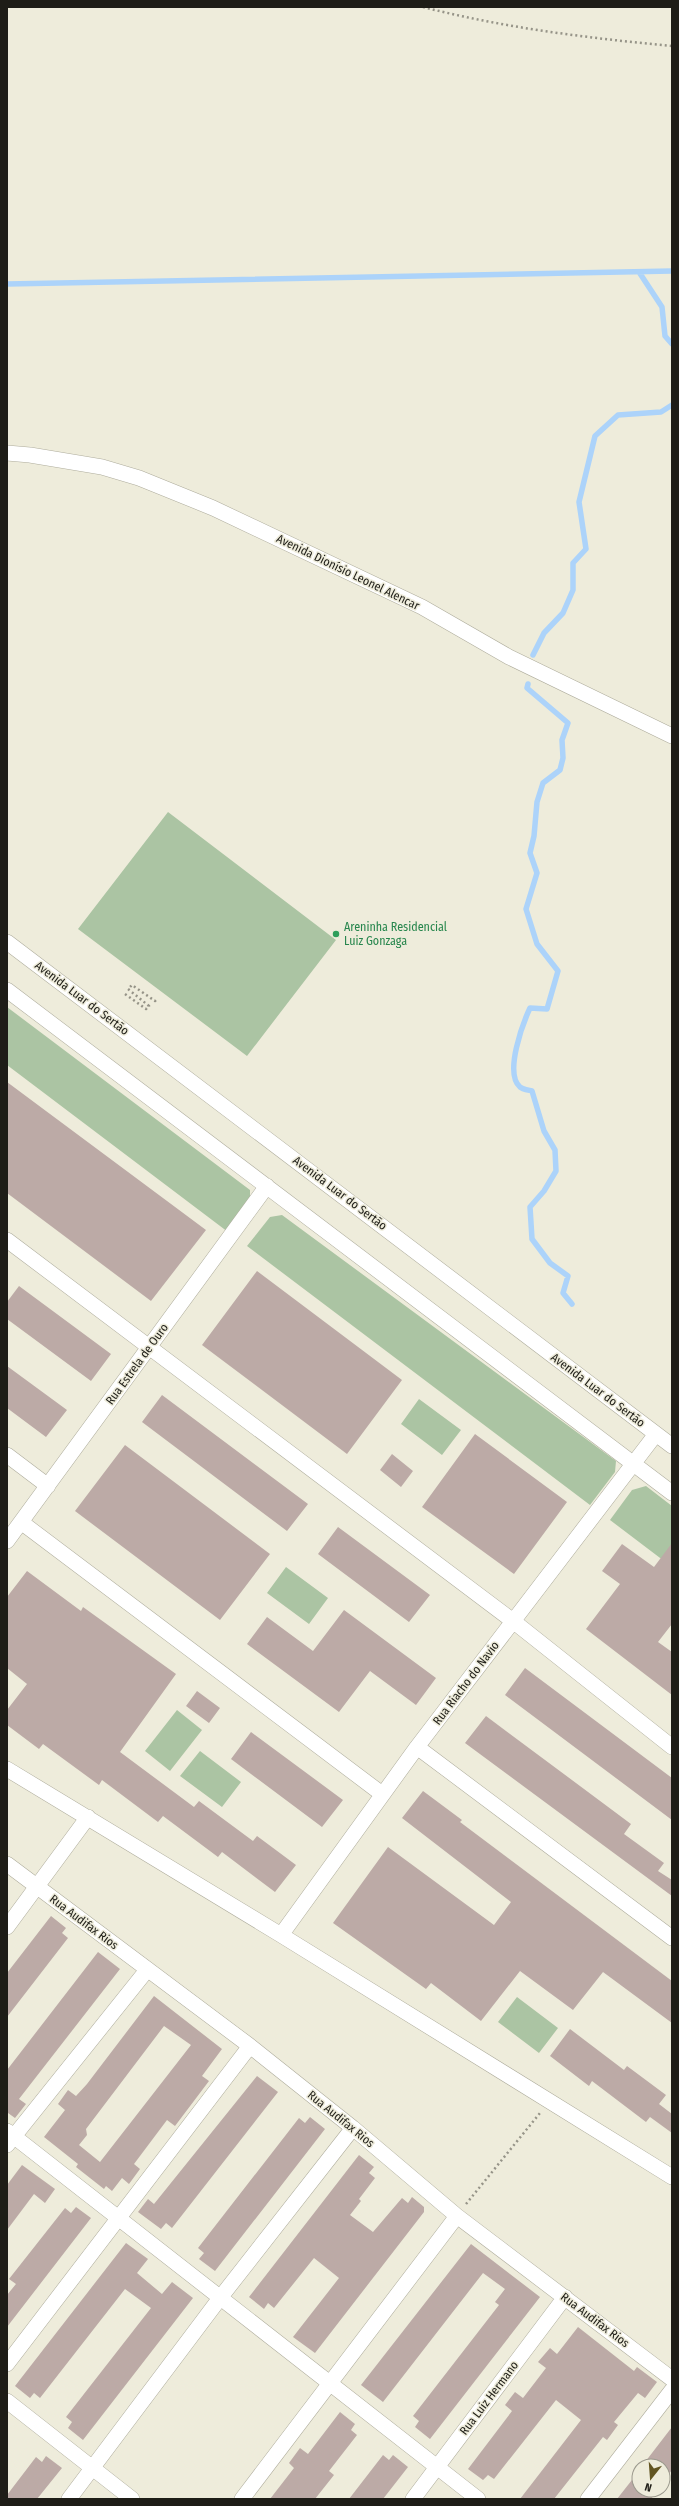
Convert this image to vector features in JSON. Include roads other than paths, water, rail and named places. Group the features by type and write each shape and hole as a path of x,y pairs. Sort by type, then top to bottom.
{"street":[{"name":"Avenida Dionísio Leonel Alencar","path":"7,453 30,455 102,467 139,478 213,508 401,597 509,657 672,736"},
{"name":"Avenida Luar do Sertão","path":"7,942 672,1446"},
{"path":"7,990 672,1493"},
{"name":"Rua Estrela de Ouro","path":"7,1541 266,1186"},
{"path":"7,1240 150,1346 513,1621 672,1746"},
{"name":"Rua Riacho do Navio","path":"282,1935 417,1747 656,1434"},
{"path":"7,1455 48,1486"},
{"path":"21,1522 382,1794"},
{"path":"417,1747 672,1938"},
{"path":"7,1769 282,1935 672,2177"},
{"path":"7,1927 88,1817"},
{"name":"Rua Audifax Rios","path":"7,1864 250,2046 353,2128 457,2216 672,2379"},
{"path":"147,1970 9,2137 119,2218 478,2499"},
{"path":"7,2364 250,2046"},
{"path":"69,2499 220,2298 353,2128"},
{"path":"242,2499 457,2216"},
{"name":"Rua Luiz Hermano","path":"412,2499 565,2297"},
{"path":"588,2499 672,2390"},
{"path":"7,2401 132,2499"}],"waterway":[{"path":"7,284 672,271"},
{"path":"639,272 662,307 665,336 672,344"},
{"path":"533,655 544,633 563,613 573,590 573,563 586,549 579,502 595,436 618,415 661,412 672,405"},
{"path":"528,684 527,688 568,723 562,740 563,758 560,770 543,783 537,802 534,836 530,853 537,873 526,909 537,944 558,971 547,1009 530,1008 516,1048 514,1071 516,1080 520,1087 532,1091 544,1131 555,1150 556,1171 544,1191 530,1207 532,1239 550,1263 568,1276 563,1293 572,1304"}],"place":[{"name":"Areninha Residencial Luiz Gonzaga","path":"336,934"}]}
